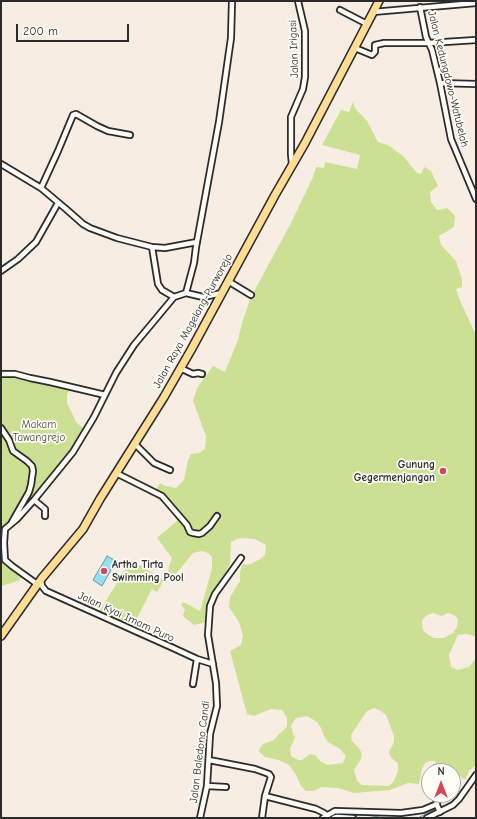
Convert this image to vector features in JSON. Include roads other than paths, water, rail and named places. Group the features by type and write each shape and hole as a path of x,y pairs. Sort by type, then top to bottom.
{"main road":[{"name":"Jalan Raya Magelang-Purworejo","path":"1,636 38,584 83,529 180,368 292,166 379,1"}],"street":[{"path":"186,293 194,263 220,122 231,38 232,1"},
{"name":"Jalan Irigasi","path":"292,166 291,117 303,89 305,77 305,31 298,1"},
{"path":"373,12 476,3"},
{"name":"Jalan Kedungdowo-Watubelah","path":"420,7 426,37 432,50 440,83 451,139 476,200"},
{"path":"340,10 367,24"},
{"path":"355,48 372,55 375,52 375,45 384,43 429,43 476,40"},
{"path":"440,83 476,84"},
{"path":"41,188 73,115 76,114 108,131 130,135"},
{"path":"1,164 41,188 82,224 90,228 117,238 152,247 165,248 197,242"},
{"path":"1,271 18,259 36,242 58,203"},
{"path":"152,247 158,284 162,290 174,297"},
{"path":"228,280 252,295"},
{"path":"49,592 42,587 41,582 38,584 5,560 3,531 18,519 77,446 130,350 174,297 186,293 203,297 222,293"},
{"path":"180,368 193,374 198,372 202,374"},
{"path":"1,374 15,374 105,395"},
{"path":"1,428 14,451 32,466 33,471 29,492 11,524"},
{"path":"134,443 154,463 170,470"},
{"path":"116,473 162,496 187,525 190,532 199,534 202,533 210,526 217,516"},
{"path":"34,500 44,507 46,511 45,516"},
{"name":"Jalan Baledono Candi","path":"200,818 207,786 210,734 217,706 216,683 208,635 210,606 215,594 241,558"},
{"name":"Jalan Kyai Imam Puro","path":"38,584 49,592 197,659 213,664"},
{"path":"193,684 197,659"},
{"path":"209,760 268,773 271,777 265,796 262,818"},
{"path":"427,818 457,802 476,775"},
{"path":"207,786 226,787"},
{"path":"265,796 316,809 325,817 338,810 378,813 414,812 437,804 439,811"},
{"path":"334,818 354,818"}],"water":[{"name":"Artha Tirta Swimming Pool","path":"107,556 116,561 102,586 93,580"}],"waterway":[{"path":"441,807 453,801 476,771"},
{"path":"418,818 436,809"},
{"path":"334,816 341,813"},
{"path":"359,814 385,818"}],"place":[{"name":"Gunung Gegermenjangan","path":"443,471"},
{"name":"Artha Tirta Swimming Pool","path":"104,571"}],"park label":[{"name":"Makam Tawangrejo","path":"39,431"}]}
